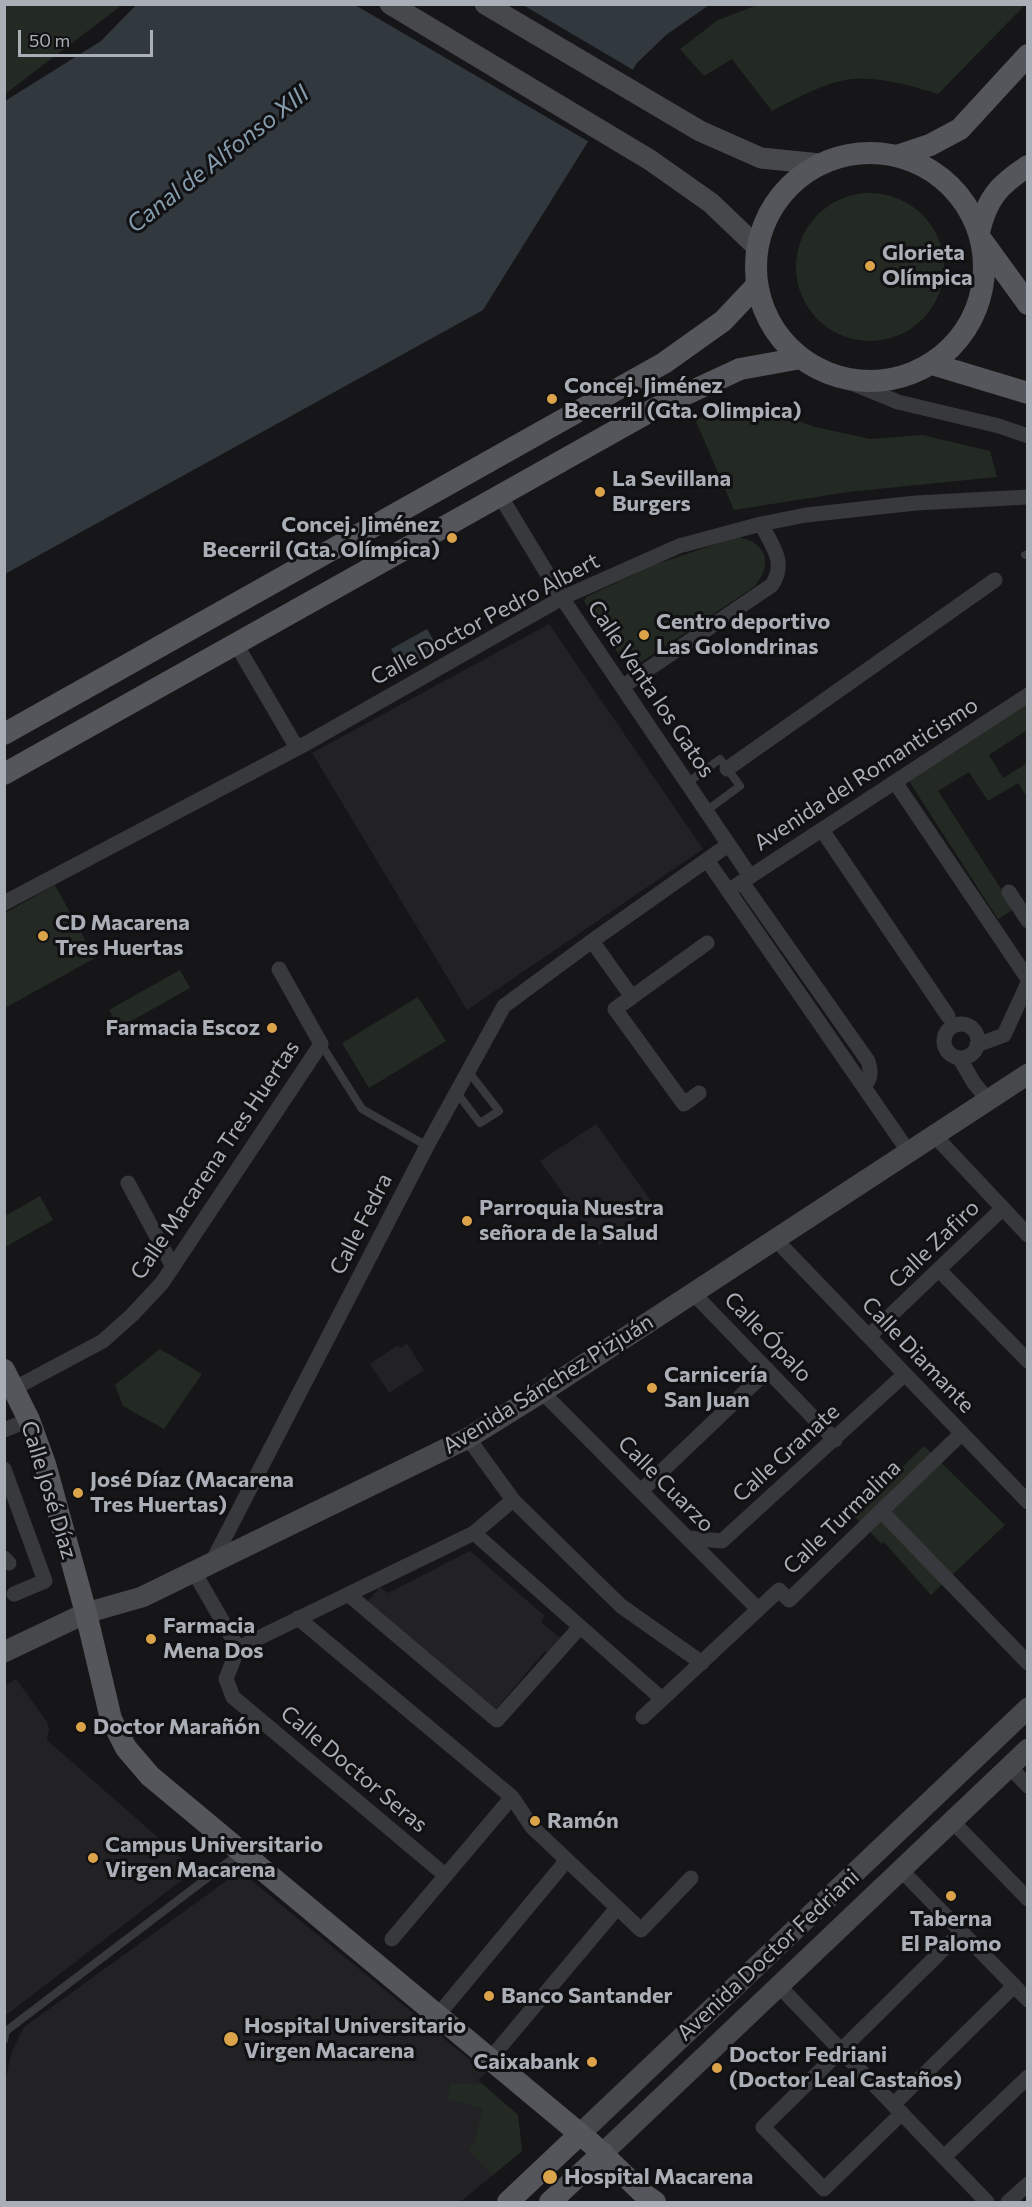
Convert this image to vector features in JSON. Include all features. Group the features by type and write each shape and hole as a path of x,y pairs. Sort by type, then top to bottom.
{"main road":[{"path":"390,4 650,160 711,203 757,248"},
{"path":"486,4 700,131 761,158 820,164"},
{"path":"897,156 930,145 960,129 1028,55"},
{"path":"858,153 897,156 915,162 946,181 968,208 980,236 985,261 980,301 973,320 962,337 932,364 897,379 858,381 837,377 801,358 772,326 757,285 757,248 766,218 794,181 820,164 838,157 858,153"},
{"path":"1028,166 1008,179 991,198 984,210 980,236 1028,304"},
{"path":"4,735 664,363 723,321 757,285"},
{"path":"4,774 499,494 656,408 740,369 801,358"},
{"path":"932,364 1028,393"},
{"name":"Avenida Sánchez Pizjuán","path":"4,1652 86,1613 142,1597 468,1438 1028,1074"},
{"name":"Calle José Díaz","path":"10,1379 29,1420 45,1464 86,1613 111,1719 126,1748 150,1776 603,2153 655,2202"},
{"name":"Avenida Doctor Fedriani","path":"508,2202 1028,1708"},
{"name":"Avenida Doctor Fedriani","path":"550,2202 1028,1749"}],"street":[{"path":"837,377 898,402 999,426 1028,436"},
{"name":"Calle Venta los Gatos","path":"499,494 562,598 706,811 746,879 868,1061 870,1075 863,1086"},
{"name":"Calle Doctor Pedro Albert","path":"4,903 297,748 562,598 679,546 761,524 806,515 916,503 1027,498"},
{"path":"622,687 772,585 780,570 780,562 761,524"},
{"path":"727,769 995,580"},
{"path":"236,644 297,748"},
{"name":"Avenida del Romanticismo","path":"728,891 1028,695"},
{"path":"895,782 1028,981 1004,1035 977,1046"},
{"path":"822,830 948,1016"},
{"name":"Avenida del Romanticismo","path":"592,941 728,845"},
{"path":"707,860 908,1151"},
{"path":"1010,892 1028,921"},
{"path":"592,941 632,997"},
{"name":"Calle Fedra","path":"213,1562 427,1146 504,1006 592,941"},
{"path":"699,1093 684,1104 615,1009 707,943"},
{"name":"Calle Macarena Tres Huertas","path":"10,1379 103,1341 162,1283 321,1044 279,969"},
{"path":"960,1024 970,1027 977,1035 977,1046 971,1055 960,1059 954,1058 945,1050 944,1038 949,1028 960,1024"},
{"path":"960,1059 974,1083 987,1099"},
{"path":"934,1135 1028,1235"},
{"path":"128,1183 173,1267"},
{"name":"Calle Zafiro","path":"869,1336 1003,1208"},
{"name":"Calle Diamante","path":"775,1239 1028,1502"},
{"path":"939,1269 1028,1361"},
{"name":"Calle Ópalo","path":"693,1293 835,1440"},
{"path":"641,1491 768,1370"},
{"name":"Calle Granate","path":"689,1538 722,1541 835,1440 904,1374"},
{"name":"Calle Cuarzo","path":"542,1392 758,1609"},
{"path":"4,1430 29,1420"},
{"name":"Calle Turmalina","path":"643,1716 779,1590 789,1600 962,1433"},
{"path":"468,1438 513,1500 621,1606 702,1663"},
{"path":"4,1469 45,1581 14,1594"},
{"path":"194,1572 238,1648 474,1533 513,1500"},
{"path":"881,1511 1028,1663"},
{"path":"474,1533 661,1698"},
{"path":"349,1595 497,1720 580,1627"},
{"path":"298,1618 512,1797 532,1827 641,1930 691,1878"},
{"name":"Calle Doctor Seras","path":"238,1648 226,1679 233,1697 445,1875"},
{"path":"1009,1766 1028,1786"},
{"path":"392,1939 512,1797"},
{"path":"952,1821 1028,1899"},
{"path":"438,2015 567,1860"},
{"path":"901,1870 1028,2000"},
{"path":"490,2059 617,1908"},
{"path":"961,1932 763,2127 824,2189 1014,1986"},
{"path":"779,1986 944,2157 978,2200"},
{"path":"944,2157 1028,2077"},
{"path":"1008,2202 1028,2184"}],"lane":[{"path":"687,783 720,759 740,786 706,811"},
{"path":"321,1044 362,1108 427,1146"},
{"path":"456,1091 480,1123 499,1112 468,1070"},
{"path":"4,2040 6,2031 242,1852"}],"shaded area":[{"path":"5,4 122,4 122,5 5,94"},
{"path":"760,4 1025,5 938,94 884,80 851,79 820,87 772,111 732,59 704,76 680,49 718,20"},
{"path":"870,193 884,194 898,199 911,205 922,215 932,226 938,239 943,253 943,281 938,295 932,308 922,319 911,329 898,335 884,340 870,341 856,340 842,335 829,329 818,319 808,308 802,295 797,281 796,267 797,253 802,239 808,226 818,215 829,205 842,199 856,194"},
{"path":"758,407 815,427 871,439 922,435 990,451 997,477 848,492 734,510 695,419"},
{"name":"Centro deportivo Las Golondrinas","path":"737,537 755,544 764,556 764,571 754,587 629,670 584,601 586,597 654,565"},
{"path":"549,624 703,849 467,1010 312,753"},
{"path":"1027,704 1027,730 989,755 1003,778 1027,763 1027,797 1018,783 988,801 969,772 938,791 1014,909 998,919 909,781"},
{"name":"CD Macarena Tres Huertas","path":"55,885 95,958 5,1008 5,913"},
{"path":"180,970 190,988 119,1028 109,1010"},
{"path":"418,997 446,1041 369,1088 342,1043"},
{"path":"596,1124 654,1205 599,1245 540,1161"},
{"path":"40,1196 53,1220 5,1247 5,1216"},
{"path":"407,1344 424,1370 389,1393 370,1364 398,1345 400,1348"},
{"path":"160,1349 202,1374 164,1429 123,1406 115,1385"},
{"path":"924,1446 1005,1525 931,1595 884,1542 882,1544 853,1515"},
{"path":"470,1551 545,1616 541,1622 564,1641 552,1656 545,1651 495,1710 367,1602 380,1587 388,1593"},
{"name":"Campus Universitario Virgen Macarena","path":"16,1679 47,1722 49,1729 47,1740 195,1870 5,2016 4,1686"},
{"name":"Hospital Universitario Virgen Macarena","path":"240,1871 486,2073 478,2080 518,2115 522,2151 460,2202 5,2202 5,2081 12,2051 24,2027"},
{"path":"451,2084 482,2084 518,2115 522,2151 493,2175 468,2149 475,2142 483,2108 447,2099"}],"water":[{"name":"Canal de Alfonso XIII","path":"136,5 709,5 666,35 637,63 483,310 5,574 5,101 101,41"},
{"path":"427,629 439,650 403,670 391,649"}],"pier":[{"path":"355,5 523,5 635,71 591,143"}],"place":[{"name":"Glorieta Olímpica","path":"870,266"},
{"name":"Concej. Jiménez Becerril (Gta. Olimpica)","path":"552,399"},
{"name":"La Sevillana Burgers","path":"600,492"},
{"name":"Concej. Jiménez Becerril (Gta. Olímpica)","path":"452,538"},
{"name":"Centro deportivo Las Golondrinas","path":"644,635"},
{"name":"CD Macarena Tres Huertas","path":"43,936"},
{"name":"Farmacia Escoz","path":"272,1028"},
{"name":"Parroquia Nuestra señora de la Salud","path":"467,1221"},
{"name":"Carnicería San Juan","path":"652,1388"},
{"name":"José Díaz (Macarena Tres Huertas)","path":"78,1493"},
{"name":"Farmacia Mena Dos","path":"151,1639"},
{"name":"Doctor Marañón","path":"81,1727"},
{"name":"Ramón","path":"535,1821"},
{"name":"Campus Universitario Virgen Macarena","path":"93,1858"},
{"name":"Taberna El Palomo","path":"951,1896"},
{"name":"Banco Santander","path":"489,1996"},
{"name":"Hospital Universitario Virgen Macarena","path":"231,2039"},
{"name":"Caixabank","path":"592,2062"},
{"name":"Doctor Fedriani (Doctor Leal Castaños)","path":"717,2068"},
{"name":"Hospital Macarena","path":"550,2177"}]}
